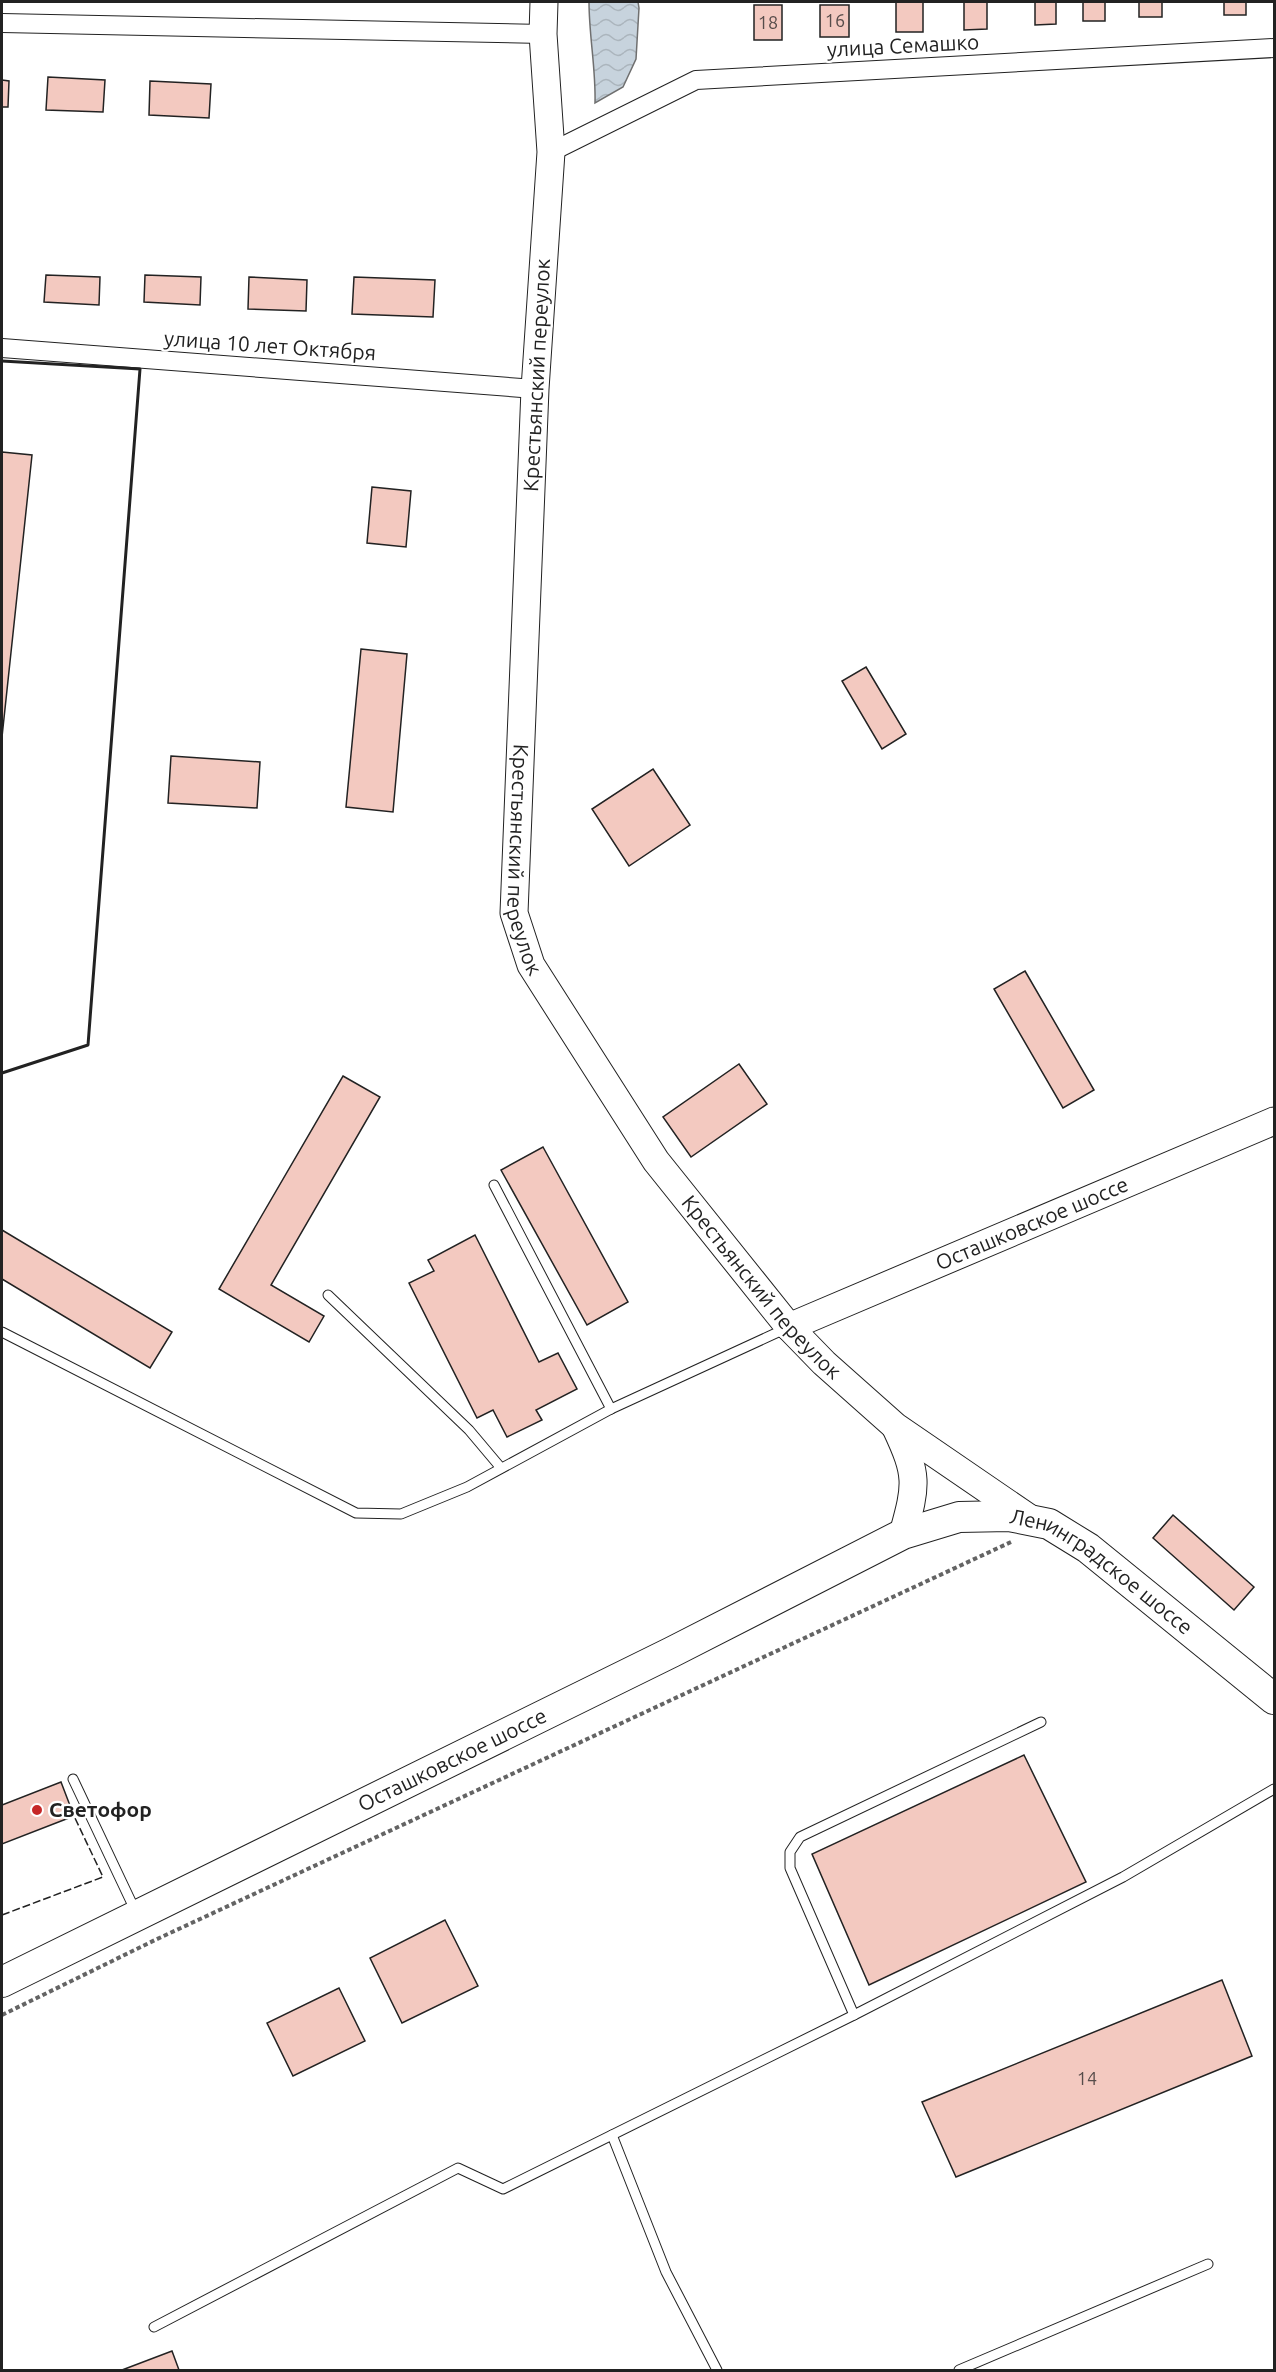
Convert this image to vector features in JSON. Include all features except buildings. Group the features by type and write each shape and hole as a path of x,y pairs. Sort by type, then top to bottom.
{"main road":[{"name":"Ленинградское шоссе","path":"903,1534 959,1516 984,1515 1039,1521 1088,1548 1275,1699"},
{"name":"Осташковское шоссе","path":"2,1982 661,1657 903,1534"}],"street":[{"name":"Крестьянский переулок","path":"544,2 543,34 551,152 535,389 514,913 531,965 656,1161 789,1327 824,1363 896,1426 1039,1521"},
{"path":"2,23 543,34"},
{"name":"улица Семашко","path":"551,152 696,80 1275,48"},
{"name":"улица 10 лет Октября","path":"2,348 535,389"},
{"name":"Осташковское шоссе","path":"789,1327 1275,1121"},
{"path":"896,1426 911,1459 915,1492 903,1534"}],"lane":[{"path":"494,1185 611,1409"},
{"path":"328,1295 469,1430 501,1468"},
{"path":"2,1332 356,1513 401,1514 467,1487 611,1409 789,1327"},
{"path":"854,2015 790,1868 790,1852 800,1837 1041,1722"},
{"path":"73,1779 138,1915"},
{"path":"154,2327 458,2168 503,2189 854,2015 1123,1877 1275,1789"},
{"path":"612,2135 666,2272 717,2370"},
{"path":"959,2370 1208,2264"}],"path":[{"path":"2,2015 155,1940 1039,1521"}],"water":[{"path":"589,2 638,2 639,8 636,59 623,87 595,103 590,27"}],"fence":[{"path":"2,1915 103,1877 74,1816"}],"wall":[{"path":"2,361 140,369 88,1045 2,1073"}],"place":[{"name":"Светофор","path":"37,1810"}]}
